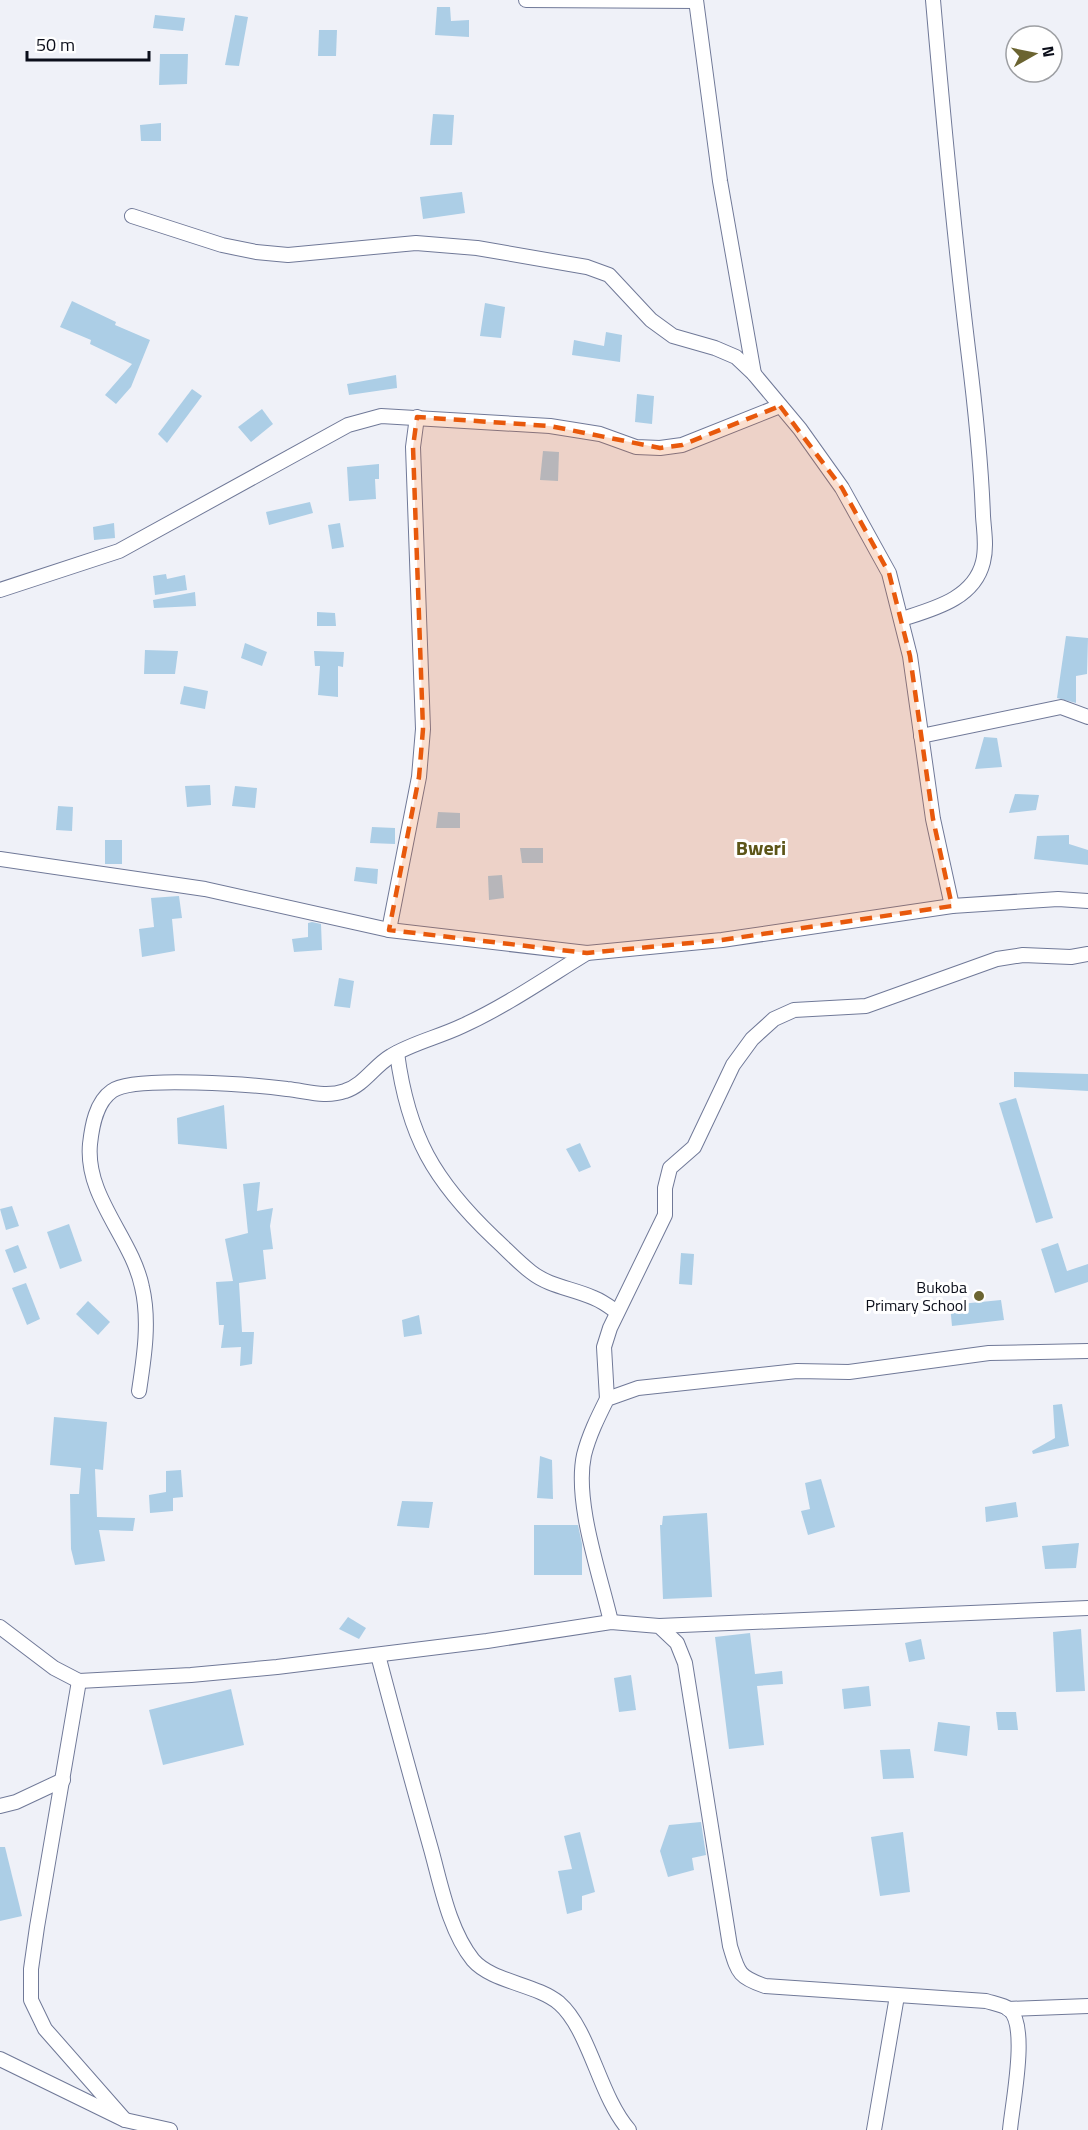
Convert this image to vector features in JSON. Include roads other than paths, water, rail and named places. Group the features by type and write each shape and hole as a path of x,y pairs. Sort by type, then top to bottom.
{"street":[{"path":"526,0 696,0 720,181 754,374"},
{"path":"902,619 945,604 964,592 974,581 983,563 986,541 978,433 953,230 933,0"},
{"path":"132,216 256,252 288,255 416,243 477,248 586,267 609,275 651,321 674,336 736,357 754,374 780,406 842,488 889,573 910,656 933,819 952,906"},
{"path":"0,590 119,551 348,425 381,416 550,426 600,434 636,447 660,448 682,445 780,406"},
{"path":"389,930 419,777 423,729 413,458 417,417"},
{"path":"921,736 1061,707 1088,717"},
{"path":"0,859 205,889 389,930 587,953 722,939 952,906 1058,900 1088,901"},
{"path":"139,1391 145,1332 142,1287 131,1257 110,1219 91,1167 90,1144 101,1102 112,1090 126,1084 147,1083 248,1085 329,1095 355,1087 389,1056 499,1008 587,953"},
{"path":"611,1622 581,1487 589,1438 607,1399 604,1347 617,1312 665,1215 665,1188 670,1168 694,1147 733,1065 752,1039 774,1019 794,1010 866,1006 997,959 1023,955 1071,957 1088,954"},
{"path":"397,1053 405,1101 413,1129 428,1160 447,1188 531,1273 556,1287 594,1298 617,1312"},
{"path":"607,1399 638,1388 797,1371 849,1372 989,1353 1088,1351"},
{"path":"0,1628 54,1668 79,1681 191,1675 378,1655 611,1622 658,1626 1088,1608"},
{"path":"658,1626 677,1643 685,1663 730,1946 736,1966 745,1979 765,1986 986,2001 1008,2009 1088,2006"},
{"path":"378,1655 406,1763 455,1930 474,1961 559,2003 576,2026 603,2088 629,2130"},
{"path":"79,1681 37,1927 31,1969 32,2000 45,2028 125,2120"},
{"path":"0,1806 16,1802 63,1780"},
{"path":"874,2130 897,1996"},
{"path":"1008,2009 1017,2023 1018,2051 1010,2130"},
{"path":"0,2059 125,2120 170,2130"}],"place":[{"name":"Bukoba Primary School","path":"979,1296"}],"district":[{"name":"Bweri","path":"761,848"}]}
